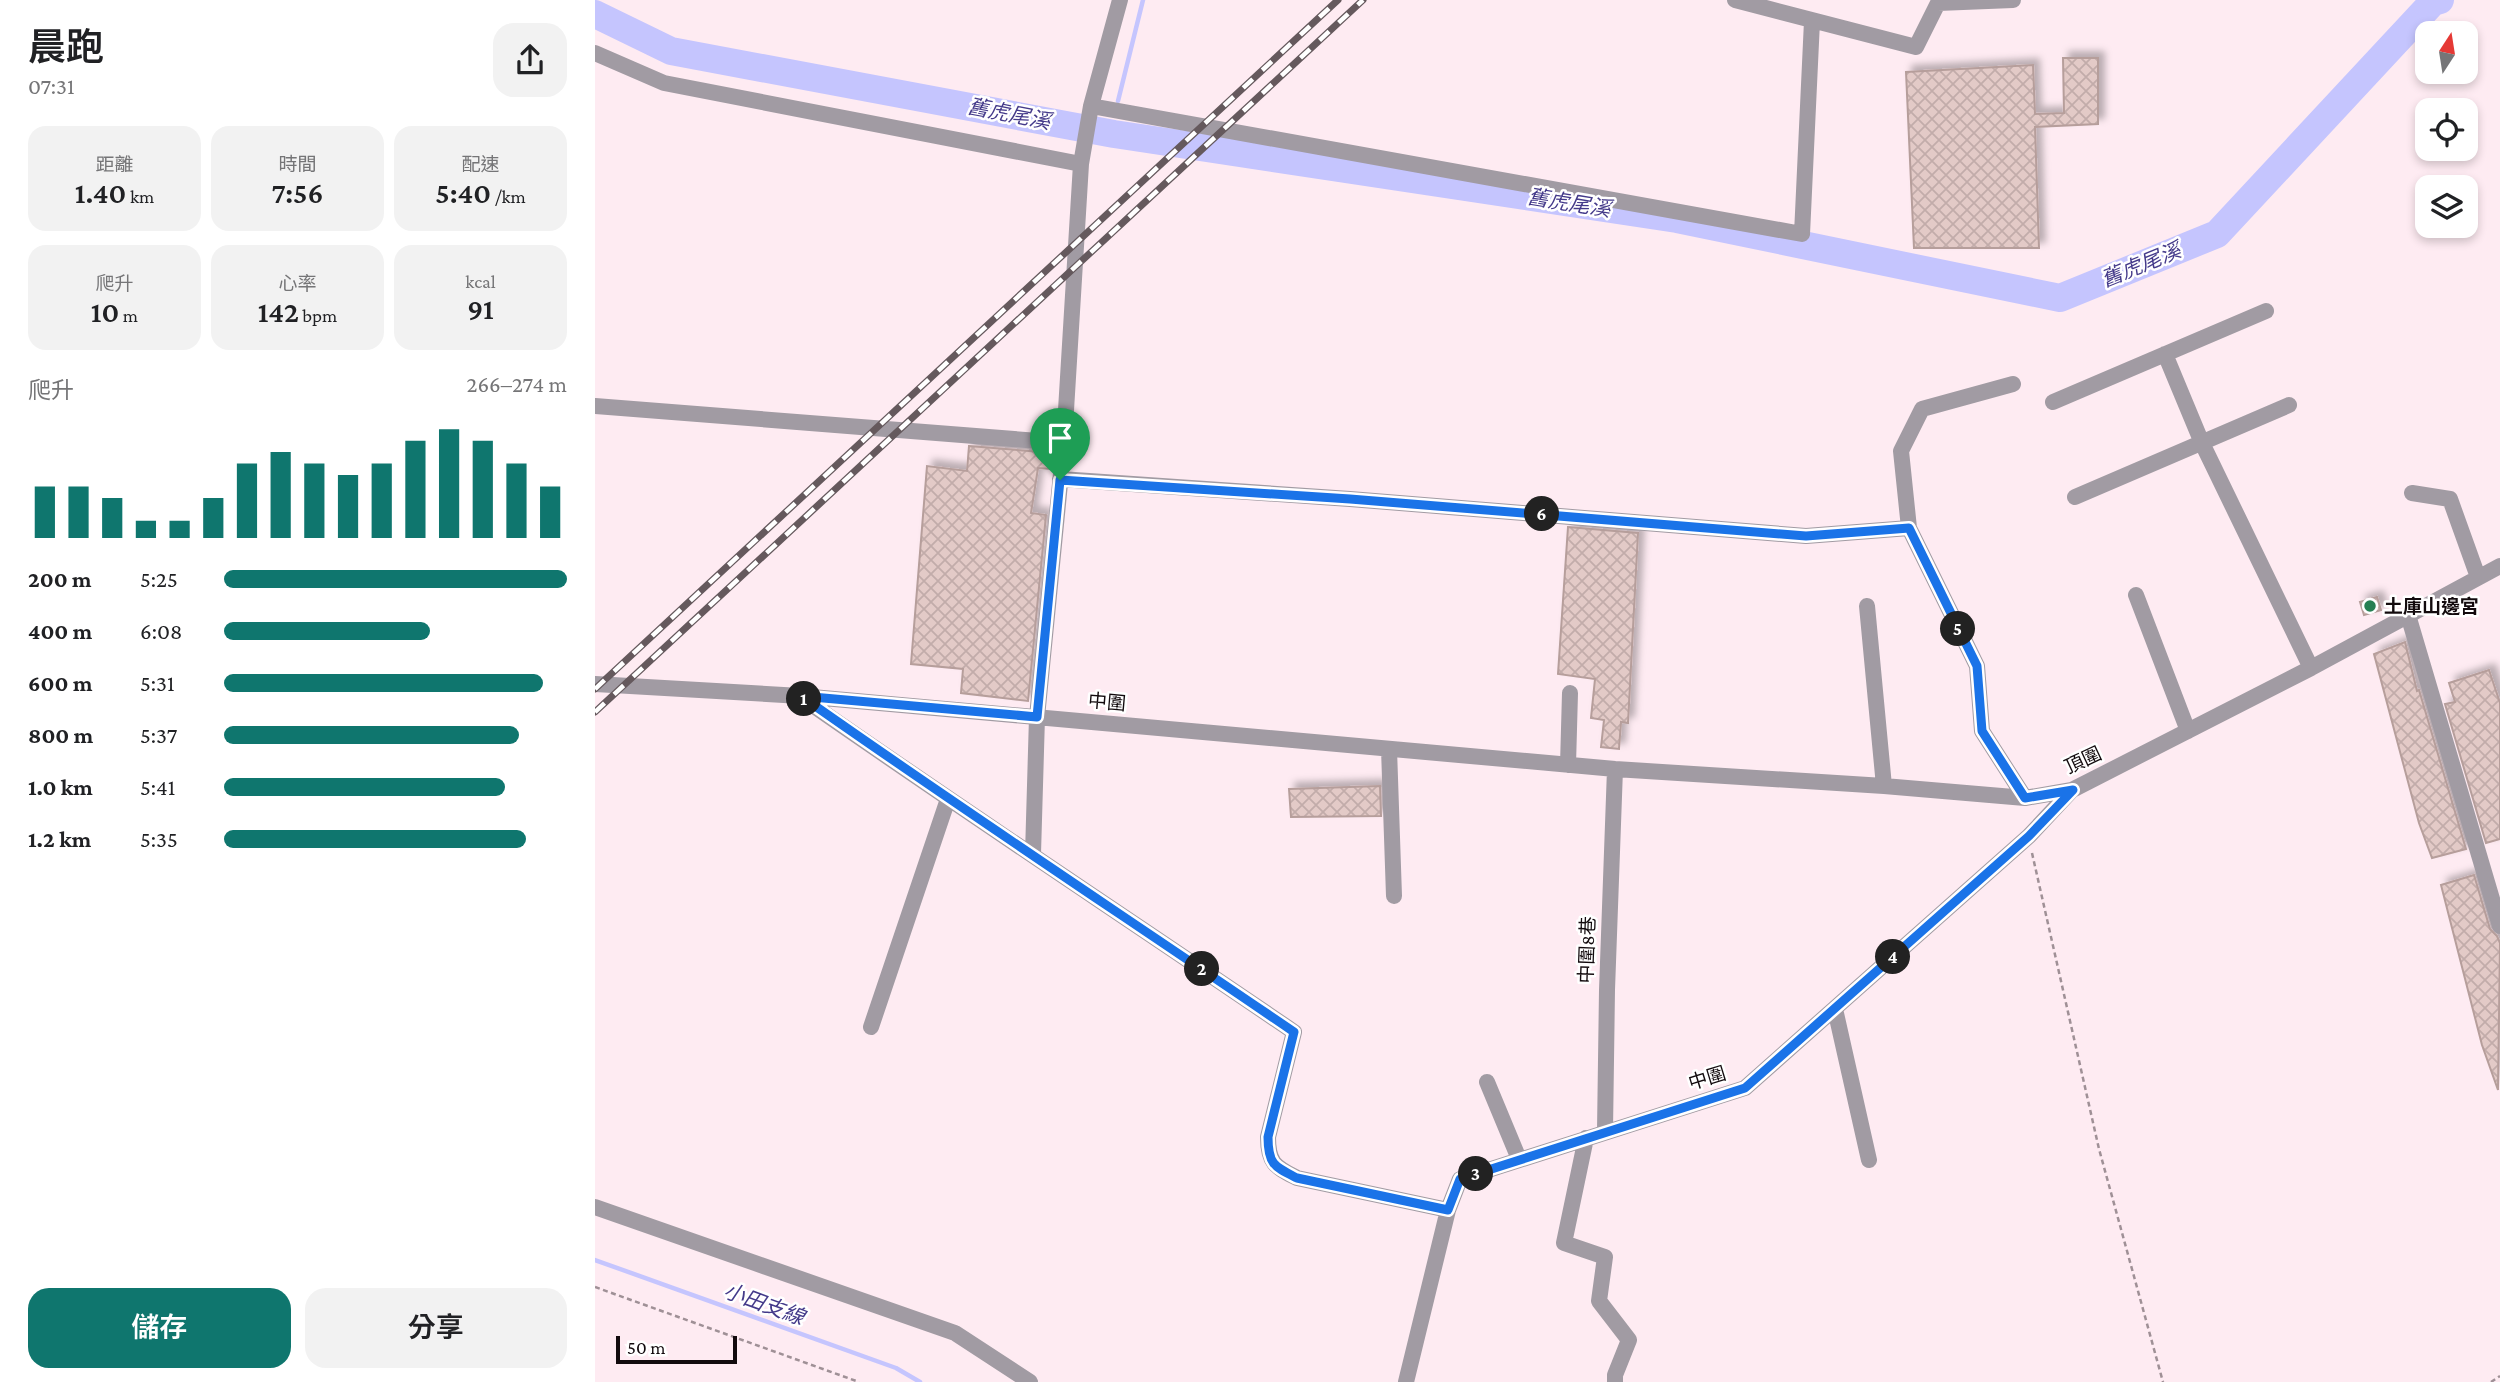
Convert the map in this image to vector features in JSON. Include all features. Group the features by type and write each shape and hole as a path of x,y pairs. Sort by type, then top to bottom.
{"street":[{"path":"1033,854 1037,717 1063,443 1081,164 1090,111 1120,0"},
{"path":"1735,0 1916,47 1938,3 2013,0"},
{"path":"1090,111 1803,234 1812,21"},
{"path":"595,53 664,83 1081,164"},
{"path":"2053,402 2266,311"},
{"path":"2165,354 2202,443 2311,668"},
{"path":"2013,384 1922,409 1901,451 1909,528 1977,666 1982,731 2025,798"},
{"path":"2075,497 2289,405"},
{"path":"595,406 1063,443"},
{"path":"1060,480 1350,499 1806,536 1909,528"},
{"path":"2412,493 2450,499 2477,577"},
{"name":"頂圍","path":"1615,769 2025,798 2073,790 2311,668 2500,566"},
{"path":"2136,595 2188,731"},
{"path":"1867,606 1884,786"},
{"path":"2408,615 2500,926"},
{"name":"中圍","path":"595,684 801,696 1615,769"},
{"path":"1568,765 1570,693"},
{"path":"801,696 948,799 1294,1032 1268,1137 1268,1151 1275,1167 1297,1178 1448,1210"},
{"path":"1389,749 1394,896"},
{"name":"中圍8巷","path":"1605,1131 1615,769"},
{"name":"中圍","path":"1406,1382 1448,1210 1460,1179 1745,1088 2029,836 2073,790"},
{"path":"871,1027 948,799"},
{"path":"1835,1009 1868,1160"},
{"path":"1487,1082 1519,1159"},
{"path":"1585,1138 1564,1244 1605,1257 1599,1301 1629,1340 1615,1375 1615,1382"},
{"path":"595,1207 955,1333 1030,1382"}],"path":[{"path":"2029,836 2099,1149 2163,1382"},
{"path":"595,1287 859,1382"},
{"path":"2491,1382 2500,1376"}],"building":[{"path":"2063,58 2098,58 2098,124 2035,127 2039,248 1914,248 1906,72 2033,65 2035,114 2064,113"},
{"path":"969,446 1053,453 1051,469 1038,468 1031,513 1046,515 1028,701 961,693 963,669 911,664 927,466 967,471"},
{"path":"1568,527 1638,533 1628,723 1621,722 1619,749 1601,747 1604,720 1591,718 1595,679 1558,674"},
{"name":"土庫山邊宮","path":"2377,597 2381,610 2364,615 2360,602"},
{"path":"2405,642 2417,691 2419,690 2466,849 2432,858 2419,823 2374,654"},
{"path":"2489,670 2500,703 2500,839 2486,843 2445,704 2455,702 2449,683"},
{"path":"1380,786 1381,816 1291,817 1289,789"},
{"path":"2474,875 2490,929 2500,943 2498,1090 2482,1045 2441,885"}],"waterway":[{"path":"1118,101 1143,0"},
{"name":"舊虎尾溪","path":"595,14 671,51 1114,134 1677,219 2060,298 2217,234 2433,2 2440,0"},
{"path":"1114,134 1115,124"},
{"name":"小田支線","path":"595,1260 896,1368 920,1382"}],"railway":[{"path":"595,689 1338,0"},
{"path":"595,712 1363,0"}],"place":[{"name":"土庫山邊宮","path":"2370,606"}],"route":[{"path":"1060,480 1350,499 1806,536 1909,528 1977,666 1982,731 2025,798 2073,790 2029,836 1745,1088 1460,1179 1448,1210 1297,1178 1275,1167 1268,1151 1268,1137 1294,1032 948,799 801,696 1037,717 1060,480"}]}
